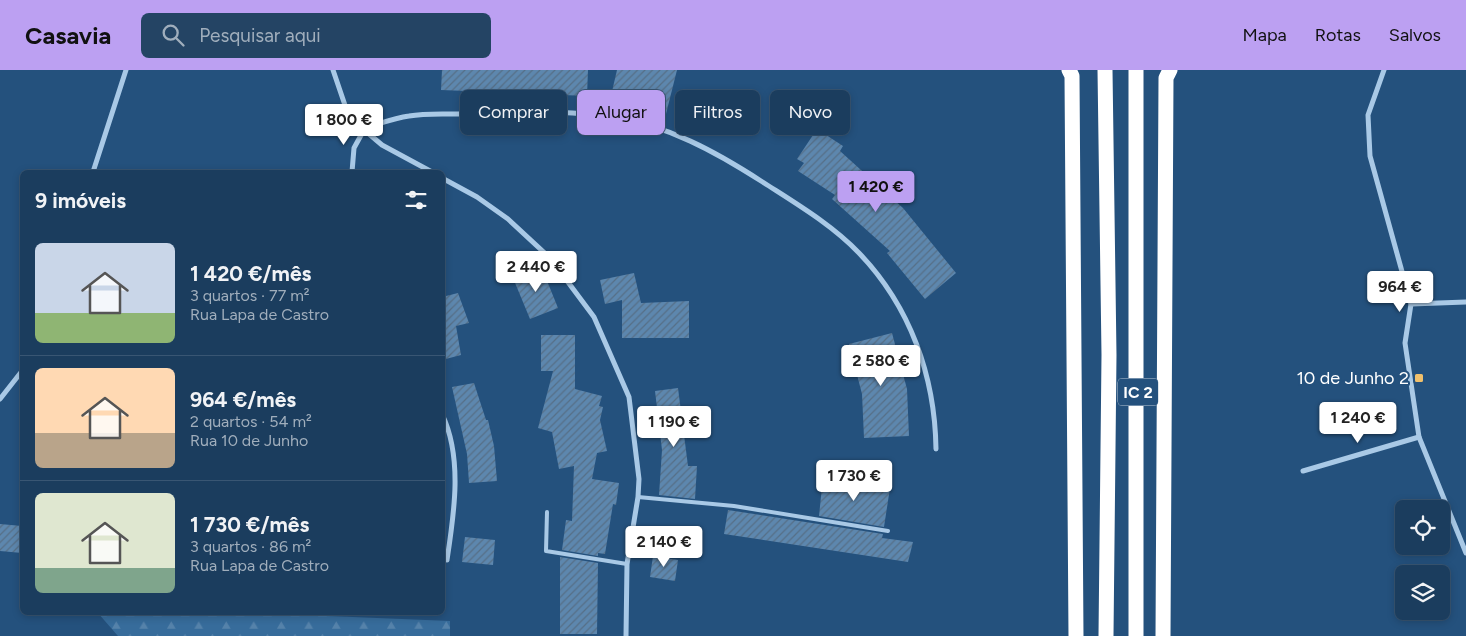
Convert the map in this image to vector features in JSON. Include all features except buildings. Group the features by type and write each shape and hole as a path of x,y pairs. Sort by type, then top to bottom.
{"highway":[{"path":"1069,70 1072,86 1076,636"},
{"name":"IC 2","path":"1105,70 1109,355 1106,636"},
{"name":"IC 2","path":"1136,70 1136,636"},
{"path":"1163,636 1166,78 1170,70"}],"street":[{"path":"94,170 126,70"},
{"path":"332,70 349,116 365,128 382,145 428,170"},
{"path":"1384,70 1368,115 1370,156 1411,304 1405,344 1419,437 1466,554"},
{"path":"352,170 354,148 365,128 409,116 512,111 614,117 674,133 728,160 814,216 858,252 889,290 912,334 927,373 935,416 936,449"},
{"path":"445,180 477,197 508,219 550,258 594,316 629,396 639,479 638,497 627,564 626,636"},
{"path":"1411,304 1466,302"},
{"path":"0,399 20,374"},
{"path":"445,421 451,434 454,472 454,513 447,560"},
{"path":"1303,471 1419,437"}],"lane":[{"path":"638,497 734,506 888,532"},
{"path":"547,512 546,551 627,564"}],"green space":[{"path":"100,615 304,615 450,621 450,636 118,636"}],"place":[{"name":"10 de Junho 2","path":"1419,378"}]}
